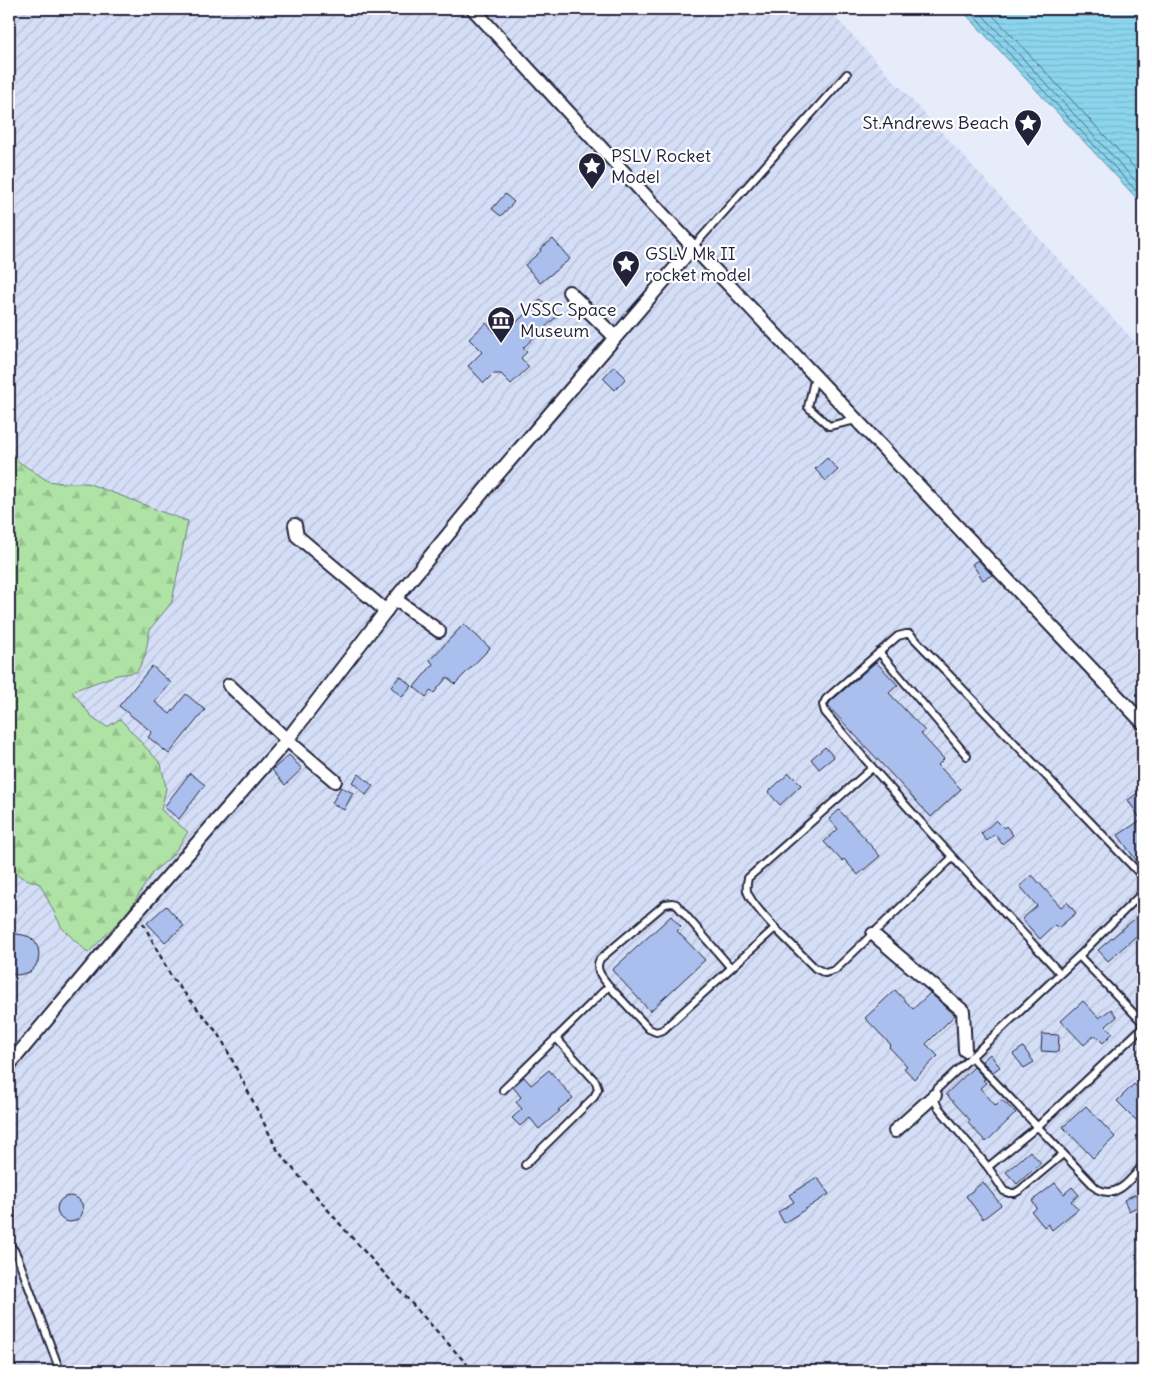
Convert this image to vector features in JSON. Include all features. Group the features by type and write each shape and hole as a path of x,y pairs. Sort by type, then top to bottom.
{"street":[{"path":"473,9 693,247 1143,723"},
{"path":"9,1065 137,912 287,740 386,610 492,481 693,247"},
{"path":"569,292 615,337"},
{"path":"295,526 297,536 386,610"},
{"path":"395,599 439,631"},
{"path":"228,685 287,740 335,781"},
{"path":"872,934 963,1011 968,1054"},
{"path":"895,1131 935,1095"}],"lane":[{"path":"693,247 847,74"},
{"path":"815,376 808,407 829,426 856,420"},
{"path":"1060,973 952,858 824,712 823,705 826,699 898,636 906,634 914,637 1143,877"},
{"path":"879,652 968,756"},
{"path":"872,768 748,878 747,892 750,898 775,928 816,968 826,973 835,970 952,858"},
{"path":"1063,1154 1020,1190 1015,1193 1004,1191 988,1167 938,1108 934,1101 935,1095 937,1089 968,1054 1079,956 1143,892"},
{"path":"731,968 676,904 668,902 600,959 598,963 598,971 609,986 649,1029 659,1032 731,968 775,928"},
{"path":"1079,956 1143,1023"},
{"path":"503,1090 609,986"},
{"path":"988,1167 1037,1128 1143,1027"},
{"path":"525,1165 594,1097 598,1089 596,1082 557,1038"},
{"path":"968,1054 1097,1189 1109,1193 1120,1188 1143,1165"},
{"path":"9,1244 18,1258 60,1371"}],"path":[{"path":"137,912 172,978 220,1036 278,1151 345,1230 473,1371"}],"shaded area":[{"path":"9,9 828,9 1143,351 1143,1371 9,1371"}],"green space":[{"path":"9,449 19,462 48,481 87,483 188,521 172,602 150,629 145,656 137,672 117,675 72,691 91,716 107,727 120,719 161,764 166,788 161,810 188,832 172,856 153,872 128,912 88,953 62,928 40,884 21,877 9,868"}],"water":[{"path":"961,9 1143,9 1143,205"}],"building":[{"path":"505,194 514,202 501,216 492,209"},
{"path":"553,239 570,259 540,283 525,265 541,251 540,249"},
{"name":"VSSC Space Museum","path":"541,299 557,316 523,348 527,352 521,358 529,367 511,384 501,374 493,374 484,383 468,366 482,352 469,339 486,323 500,338"},
{"path":"614,366 626,378 615,390 603,378"},
{"path":"827,458 838,470 826,481 815,469"},
{"path":"978,560 992,575 983,580 972,564"},
{"path":"464,624 490,648 455,684 447,677 434,693 431,690 426,697 414,687 433,664 430,660"},
{"path":"876,662 898,685 889,693 925,731 921,734 944,759 938,765 961,789 931,817 828,706 830,702"},
{"path":"152,666 171,683 155,702 170,714 186,694 205,710 169,754 148,737 152,732 119,706"},
{"path":"400,676 412,686 402,697 391,687"},
{"path":"825,747 834,757 819,769 811,759"},
{"path":"289,755 302,769 285,785 272,770"},
{"path":"190,773 205,785 179,819 164,807"},
{"path":"789,773 801,785 780,805 768,792"},
{"path":"359,774 373,786 366,795 352,782"},
{"path":"341,787 353,793 344,810 332,803"},
{"path":"1143,789 1143,870 1118,835 1141,820 1128,800"},
{"path":"839,810 880,856 858,875 844,859 842,861 824,842 838,829 829,819"},
{"path":"996,820 1004,828 1006,826 1013,835 1002,844 995,834 987,841 981,834"},
{"path":"1032,875 1061,907 1067,902 1076,913 1058,928 1055,925 1040,939 1022,919 1037,906 1020,886"},
{"path":"166,906 184,926 165,942 147,923"},
{"path":"1139,915 1143,920 1143,930 1108,961 1098,950"},
{"path":"671,916 681,927 677,931 705,960 650,1011 612,970"},
{"path":"17,934 30,937 35,942 39,954 35,967 30,972 17,975 9,973 9,936"},
{"path":"895,990 913,1009 930,993 955,1015 926,1044 938,1056 914,1079 904,1068 907,1066 889,1047 891,1045 865,1018"},
{"path":"1083,1001 1099,1018 1111,1009 1117,1017 1106,1026 1113,1033 1103,1043 1095,1035 1084,1045 1061,1021"},
{"path":"1042,1034 1059,1035 1058,1052 1041,1051"},
{"path":"1023,1047 1034,1062 1024,1068 1013,1054"},
{"path":"990,1054 1000,1067 993,1072 982,1061"},
{"path":"974,1067 985,1079 983,1080 986,1083 980,1088 996,1106 1002,1100 1016,1113 986,1142 968,1123 970,1120 946,1094"},
{"path":"549,1070 573,1098 539,1129 530,1118 520,1126 512,1118 522,1109 516,1102 521,1097 513,1087 524,1077 531,1085"},
{"path":"1143,1083 1143,1127 1117,1101 1134,1084 1138,1088"},
{"path":"1086,1106 1115,1137 1093,1158 1063,1127"},
{"path":"1030,1151 1041,1163 1017,1184 1006,1172"},
{"path":"817,1177 829,1194 784,1223 778,1212 794,1202 789,1195"},
{"path":"983,1182 1001,1205 983,1219 966,1196"},
{"path":"1055,1183 1064,1194 1072,1187 1079,1195 1071,1201 1078,1209 1052,1230 1048,1224 1044,1227 1032,1212 1037,1208 1032,1201"},
{"path":"1135,1194 1141,1205 1129,1211 1124,1200"},
{"path":"70,1196 79,1200 83,1209 79,1218 70,1222 61,1218 57,1209 61,1200"}],"place":[{"name":"St.Andrews Beach","path":"1028,147"},
{"name":"PSLV Rocket Model","path":"592,190"},
{"name":"GSLV Mk II rocket model","path":"626,288"},
{"name":"VSSC Space Museum","path":"501,344"}]}
